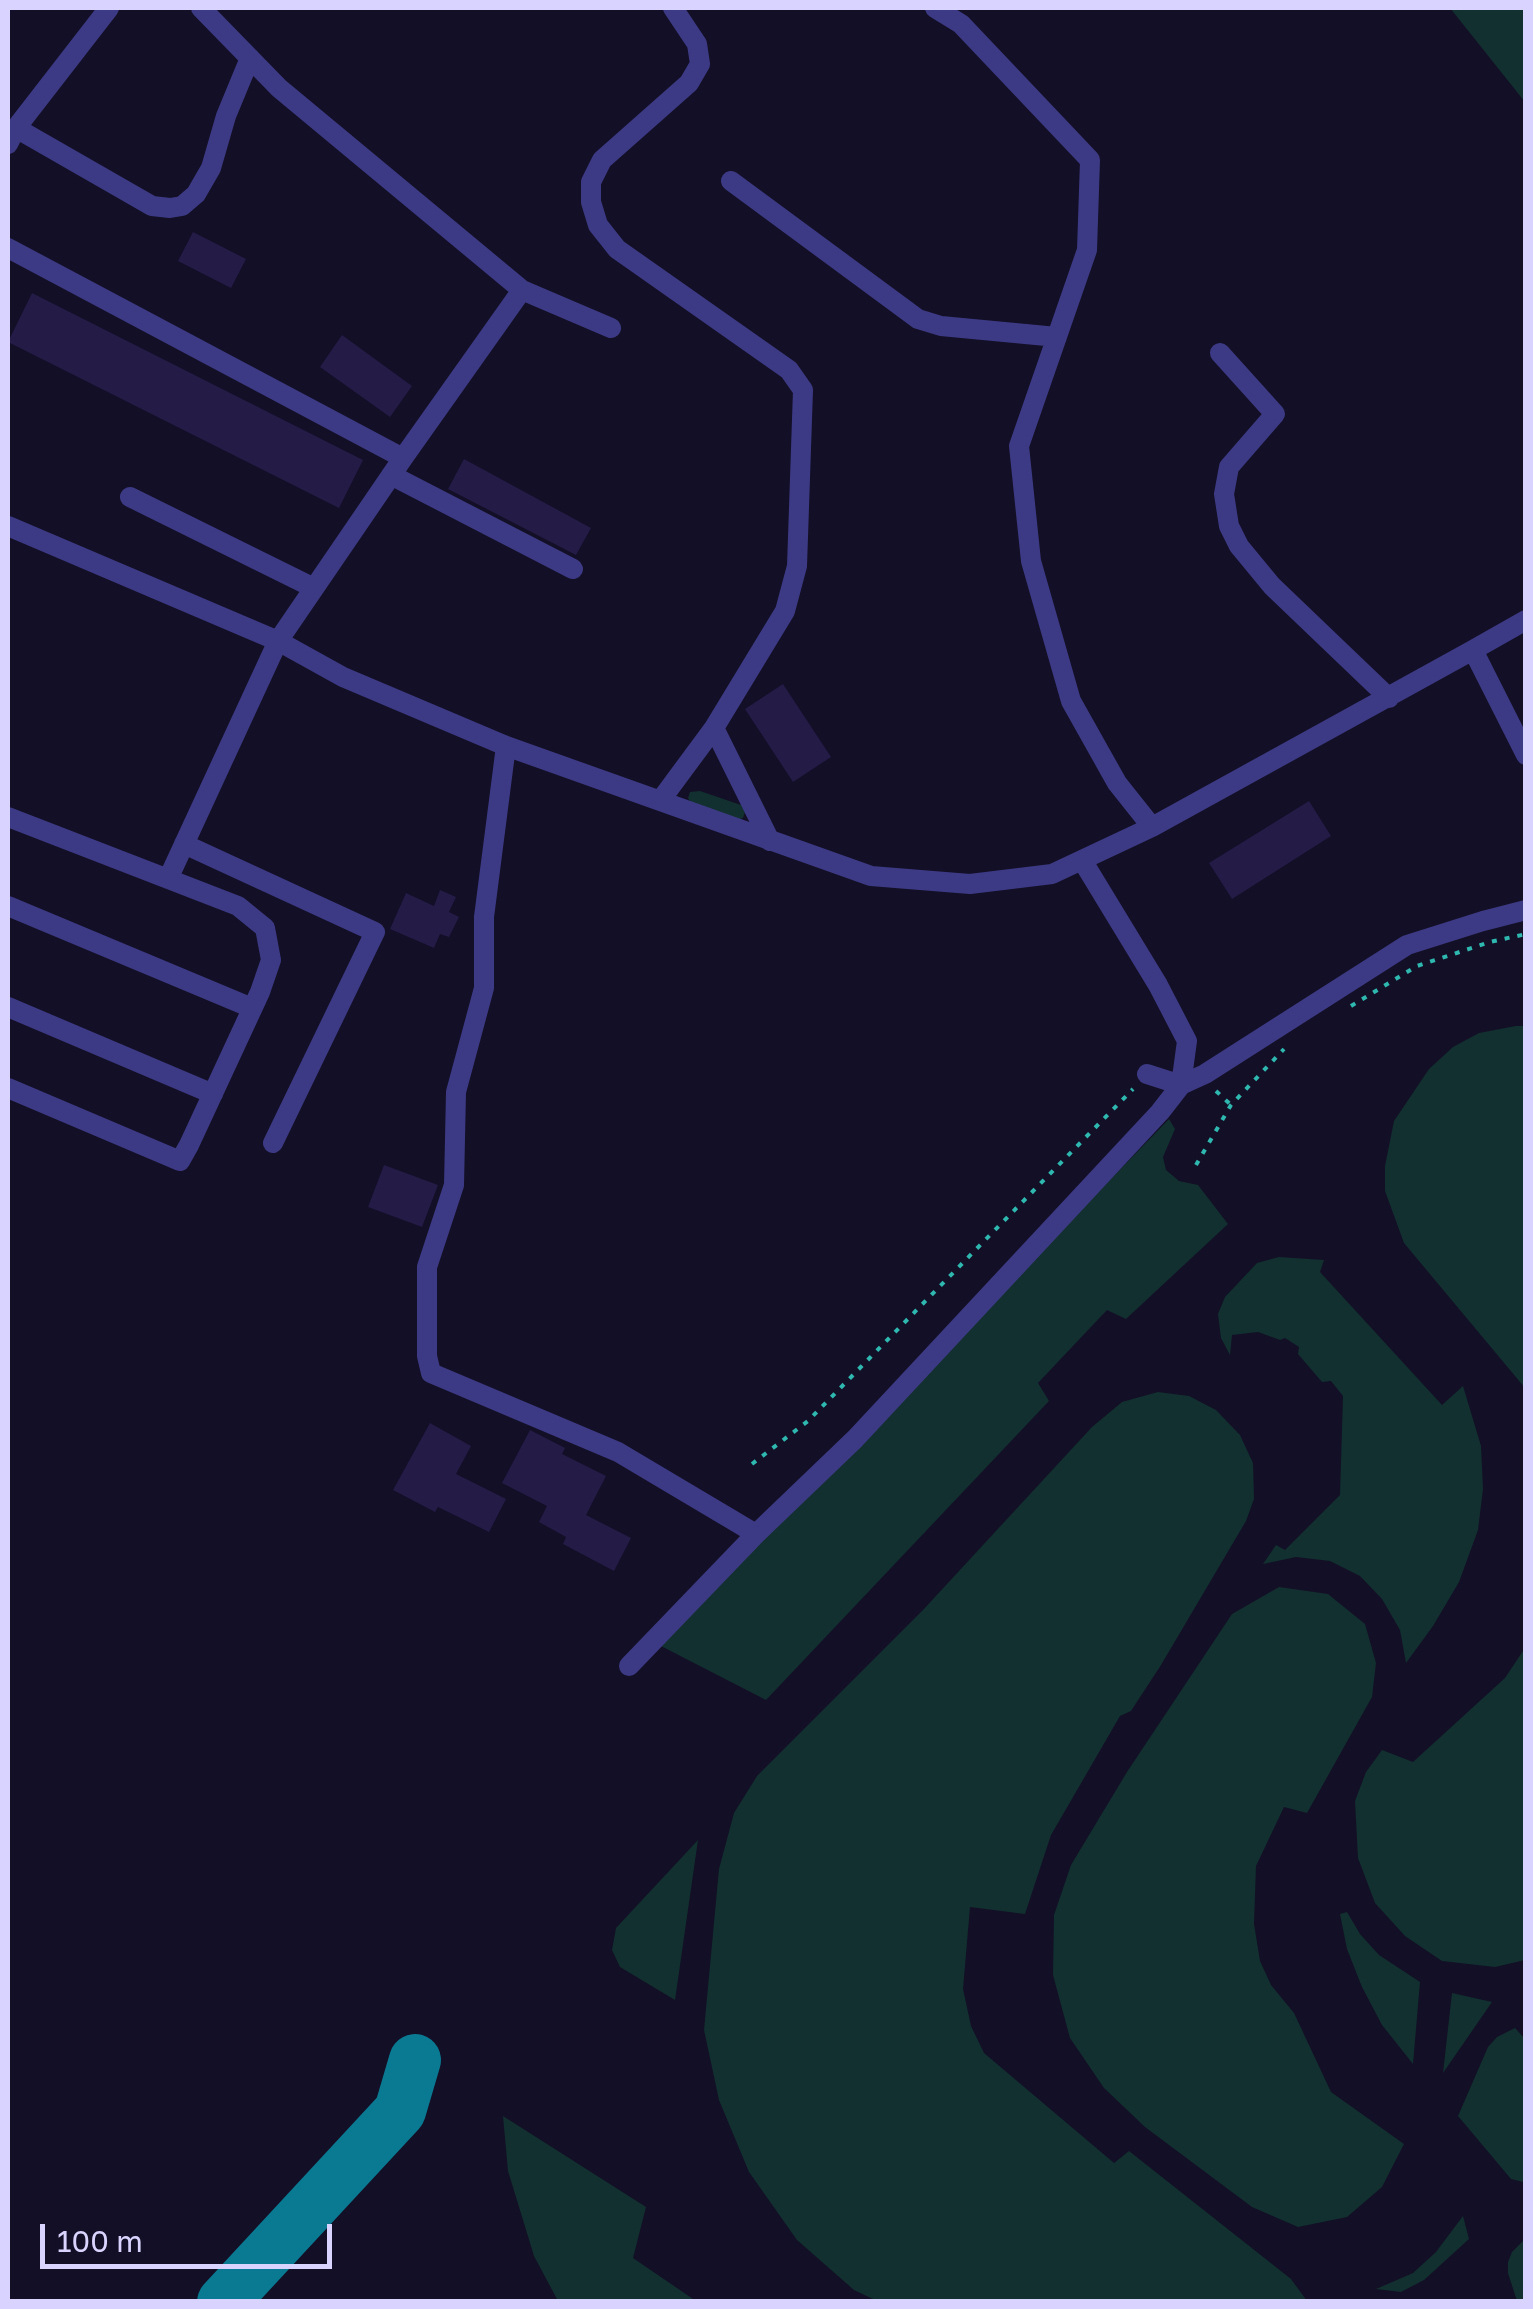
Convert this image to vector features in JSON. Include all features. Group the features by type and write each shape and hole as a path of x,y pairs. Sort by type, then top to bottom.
{"lane":[{"path":"109,8 12,136 152,206 182,206 196,194 211,168 226,116 250,58"},
{"path":"201,8 279,88 522,290 611,328"},
{"path":"660,801 714,728 784,611 797,566 803,390 789,370 618,248 598,226 591,202 591,182 602,160 689,83 700,64 697,44 673,8"},
{"path":"935,8 961,24 1090,160 1087,250 1019,446 1032,561 1070,700 1116,783 1152,826"},
{"path":"732,180 918,319 941,326 1057,337"},
{"path":"8,248 397,466 573,570"},
{"path":"168,879 278,640 522,290"},
{"path":"1220,353 1275,414 1228,467 1224,494 1229,526 1253,565 1272,586 1389,698"},
{"path":"130,497 314,588"},
{"path":"8,526 278,640 344,677 506,746 871,876 970,884 1052,874 1082,860 1389,698 1526,620"},
{"path":"1473,650 1526,755"},
{"path":"714,728 770,841"},
{"path":"506,746 484,918 484,988 456,1092 454,1185 428,1267 427,1356 431,1373 618,1452 756,1534"},
{"path":"8,817 238,906 265,928 270,960 252,1008 180,1161 8,1088"},
{"path":"184,844 375,932 273,1143"},
{"path":"629,1666 756,1534 855,1439 1160,1112 1181,1084 1188,1042 1082,860"},
{"path":"8,906 252,1008"},
{"path":"1147,1074 1181,1084 1205,1074 1407,945 1526,910"},
{"path":"8,1007 213,1094"}],"path":[{"path":"1351,1006 1417,966 1526,934"},
{"path":"1196,1166 1231,1105 1284,1049"},
{"path":"752,1464 808,1421 1147,1074"},
{"path":"1218,1094 1231,1105"}],"green space":[{"path":"1450,8 1525,8 1525,102"},
{"path":"700,791 741,805 743,818 737,820 692,805 690,792"},
{"path":"1525,1026 1525,1388 1404,1243 1385,1191 1385,1166 1394,1121 1429,1069 1453,1047 1479,1033"},
{"path":"1169,1119 1175,1129 1163,1157 1166,1170 1179,1181 1198,1185 1228,1224 1126,1319 1107,1310 1038,1383 1049,1401 766,1700 659,1645"},
{"path":"1279,1257 1324,1260 1320,1272 1442,1405 1463,1386 1481,1446 1483,1489 1478,1530 1459,1582 1406,1663 1400,1630 1382,1599 1360,1576 1330,1561 1296,1557 1263,1564 1276,1545 1285,1550 1340,1495 1343,1396 1331,1381 1322,1382 1298,1354 1299,1347 1285,1338 1280,1340 1258,1332 1232,1335 1230,1355 1221,1338 1218,1314 1225,1297 1257,1263"},
{"path":"1158,1392 1189,1396 1216,1410 1240,1435 1253,1463 1254,1499 1246,1521 1161,1665 1131,1711 1120,1716 1051,1835 1025,1914 970,1907 963,1989 971,2026 984,2053 1114,2163 1129,2151 1291,2279 1307,2301 877,2301 854,2290 797,2240 749,2172 719,2100 704,2030 719,1869 734,1813 757,1776 923,1610 1092,1427 1122,1402"},
{"path":"1279,1587 1328,1594 1365,1624 1376,1663 1372,1697 1307,1813 1284,1807 1256,1866 1254,1924 1260,1961 1271,1985 1294,2013 1331,2092 1404,2144 1382,2187 1347,2217 1298,2227 1252,2207 1145,2127 1104,2088 1070,2038 1053,1975 1054,1915 1071,1865 1127,1772 1232,1614"},
{"path":"1525,1648 1525,1960 1495,1967 1442,1961 1405,1936 1375,1903 1358,1858 1355,1801 1366,1772 1382,1750 1413,1762 1505,1678"},
{"path":"698,1840 675,2000 620,1967 612,1950 616,1928"},
{"path":"1347,1912 1379,1955 1420,1982 1413,2064 1382,2025 1362,1987 1347,1949 1340,1914"},
{"path":"1452,1993 1492,2002 1443,2073"},
{"path":"1515,2028 1525,2039 1523,2182 1511,2179 1458,2116 1488,2047"},
{"path":"503,2116 646,2207 633,2258 696,2301 558,2301 534,2256 508,2171"},
{"path":"1463,2216 1469,2239 1424,2280 1401,2292 1376,2289 1413,2273 1436,2252"},
{"path":"1525,2239 1525,2301 1519,2301 1508,2262"}],"building":[{"path":"193,232 246,259 231,288 178,261"},
{"path":"32,293 363,460 339,508 8,342"},
{"path":"342,335 412,386 390,417 320,367"},
{"path":"464,459 591,528 576,555 448,489"},
{"path":"783,684 831,757 793,782 745,709"},
{"path":"1309,801 1331,836 1232,899 1209,863"},
{"path":"440,890 456,897 449,912 459,917 449,937 440,934 434,948 390,929 406,893 434,906"},
{"path":"384,1165 438,1185 422,1227 368,1207"},
{"path":"430,1423 471,1446 456,1474 506,1499 489,1532 438,1507 435,1512 393,1490"},
{"path":"530,1430 565,1448 562,1454 606,1476 586,1515 631,1538 614,1571 563,1544 566,1537 539,1522 547,1506 502,1483"}],"taxiway":[{"path":"223,2302 400,2111 415,2060"}]}
